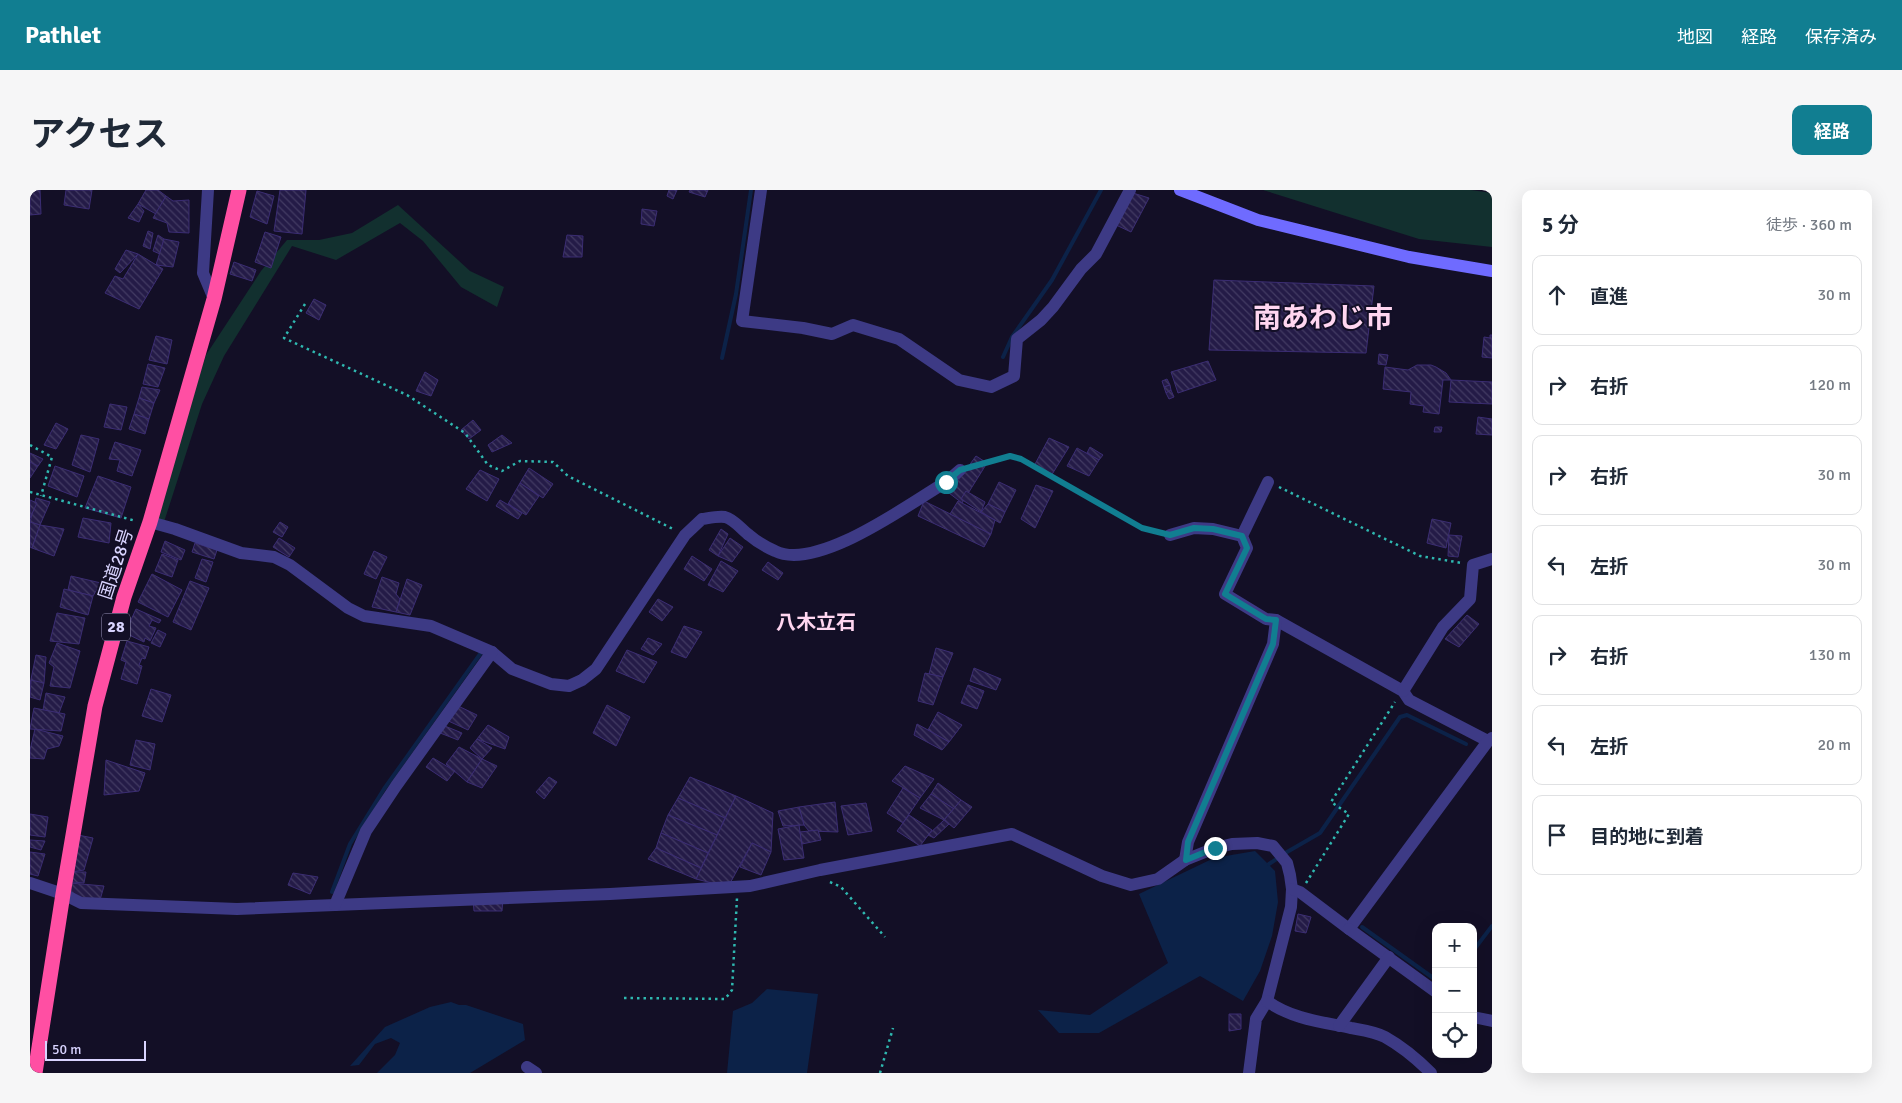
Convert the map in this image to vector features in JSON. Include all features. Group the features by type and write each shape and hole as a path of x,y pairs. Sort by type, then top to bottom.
{"highway":[{"name":"国道28号","path":"35,1073 95,706 124,597 150,522 214,299 239,190"}],"street":[{"path":"208,190 203,273 214,299"},
{"path":"761,190 742,321 804,328 832,334 853,325 899,339 959,380 991,388 1014,376 1017,339 1041,320 1081,269 1096,254 1130,190"},
{"path":"1180,190 1258,220 1409,258 1492,271"},
{"path":"150,522 176,529 241,554 274,556 290,565 348,608 364,616 431,626 492,652 512,669 551,684 569,686 582,680 596,669 685,535 702,519 725,517 742,528 748,535 776,552 784,554 817,553 850,539 946,482 960,470"},
{"path":"1268,482 1242,536 1247,548 1225,594 1266,619 1276,620 1403,691 1409,700 1490,739 1349,929"},
{"path":"1170,535 1194,528 1213,529 1242,536"},
{"path":"1403,691 1443,627 1470,598 1473,565 1492,559"},
{"path":"1186,860 1188,842 1273,644 1276,620"},
{"path":"335,905 366,831 492,652"},
{"path":"30,883 63,894 81,903 237,909 750,886 812,872 1012,834 1102,876 1131,885 1158,879 1186,860 1215,848 1232,844 1257,843 1273,846 1287,863 1296,891 1432,989"},
{"path":"1250,1073 1256,1019 1267,1001 1296,891"},
{"path":"1339,1026 1388,957"},
{"path":"1267,1001 1279,1009 1306,1019 1384,1036 1421,1063 1431,1073"},
{"path":"1477,1019 1492,1021"}],"path":[{"path":"305,304 284,338 407,395 465,433 488,465 502,471 520,461 553,462 568,476 685,535"},
{"path":"30,445 52,456 41,496"},
{"path":"960,470 1010,456 1021,459 1142,528 1170,535"},
{"path":"1268,482 1420,556 1473,565"},
{"path":"30,492 130,521 150,522"},
{"path":"1296,891 1349,814 1331,802 1403,691"},
{"path":"812,872 841,887 884,937"},
{"path":"624,998 725,999 732,990 738,886"},
{"path":"880,1073 892,1028"}],"green space":[{"path":"1263,190 1471,190 1492,193 1492,247 1419,239"},
{"path":"398,205 470,271 504,287 497,307 461,287 423,241 400,223 336,260 292,246 224,356 202,404 164,522 155,518 206,355 261,271 287,240 319,240 352,233"}],"water":[{"path":"1255,851 1275,871 1278,902 1272,936 1260,971 1243,1001 1200,976 1099,1033 1059,1033 1038,1010 1090,1015 1168,963 1139,894 1214,858"},
{"path":"767,989 818,994 807,1073 727,1073 733,1011 752,1003"},
{"path":"451,1002 466,1005 523,1024 525,1040 470,1073 377,1073 395,1055 400,1043 391,1038 375,1044 359,1065 350,1066 385,1027 430,1007"}],"building":[{"path":"30,190 40,190 41,214 30,215"},
{"path":"66,190 92,190 89,209 64,205"},
{"path":"146,190 158,190 166,196 156,214 138,204"},
{"path":"280,190 306,190 302,234 274,231"},
{"path":"669,190 677,190 673,199 667,196"},
{"path":"690,190 708,190 705,197 689,192"},
{"path":"257,191 274,196 267,224 250,217"},
{"path":"1133,193 1149,198 1131,232 1116,225"},
{"path":"166,196 173,201 189,200 189,233 169,232 167,223 153,218"},
{"path":"138,204 144,211 139,222 128,218"},
{"path":"642,209 657,211 654,226 641,224"},
{"path":"148,231 153,233 150,249 143,246"},
{"path":"265,232 281,237 271,268 255,262"},
{"path":"158,235 164,239 160,254 153,251"},
{"path":"567,235 583,236 582,257 563,257"},
{"path":"164,239 179,242 173,267 156,265"},
{"path":"126,250 138,254 120,273 115,269"},
{"path":"138,254 163,269 139,309 105,293 115,276 123,279"},
{"path":"234,262 256,270 252,281 230,274"},
{"path":"1214,280 1374,286 1366,353 1209,350"},
{"path":"314,299 326,305 319,320 306,313"},
{"path":"1490,335 1492,335 1492,358 1482,357 1484,337 1490,338"},
{"path":"156,336 172,340 167,364 149,360"},
{"path":"1379,354 1388,355 1386,365 1378,364"},
{"path":"1208,361 1216,380 1178,393 1171,372"},
{"path":"148,364 165,368 158,387 143,384"},
{"path":"1417,365 1436,367 1446,373 1451,380 1443,380 1439,414 1423,412 1424,406 1410,404 1411,392 1383,389 1385,367 1408,370"},
{"path":"425,372 438,380 431,396 416,391"},
{"path":"1167,379 1170,385 1164,387 1162,381"},
{"path":"1451,380 1492,382 1492,404 1449,402"},
{"path":"1170,385 1171,390 1166,393 1164,387"},
{"path":"142,387 160,390 154,403 139,398"},
{"path":"1171,390 1174,397 1169,399 1166,393"},
{"path":"139,398 154,403 149,419 134,414"},
{"path":"110,404 127,407 121,430 104,427"},
{"path":"134,414 149,419 145,434 129,429"},
{"path":"1478,417 1492,419 1492,435 1476,434"},
{"path":"473,420 481,430 469,439 461,430"},
{"path":"56,423 68,429 56,449 44,445"},
{"path":"1435,427 1442,427 1441,432 1434,432"},
{"path":"81,435 99,439 90,472 72,465"},
{"path":"502,435 512,443 492,452 488,445"},
{"path":"1049,438 1069,447 1051,476 1034,466"},
{"path":"115,442 141,450 132,476 117,471 120,460 109,459"},
{"path":"1090,447 1103,455 1099,460 1087,453"},
{"path":"1077,448 1099,460 1089,476 1067,466"},
{"path":"30,453 43,459 38,466 30,464"},
{"path":"976,456 987,463 962,503 949,493"},
{"path":"30,462 38,466 30,478"},
{"path":"55,466 84,476 77,497 48,486"},
{"path":"529,468 553,484 543,498 520,483"},
{"path":"480,470 499,479 487,501 466,489"},
{"path":"98,476 131,487 121,518 85,508"},
{"path":"999,482 1016,490 1005,512 988,504"},
{"path":"520,483 539,496 526,515 508,504"},
{"path":"1036,485 1053,491 1035,528 1021,519"},
{"path":"966,491 985,502 981,512 961,499"},
{"path":"36,498 50,502 40,525 30,522"},
{"path":"30,500 37,503 30,518"},
{"path":"500,500 522,513 518,519 496,506"},
{"path":"924,501 991,534 984,547 918,516"},
{"path":"958,501 995,520 991,534 950,514"},
{"path":"988,504 1005,512 1000,523 981,512"},
{"path":"83,518 111,523 109,543 78,537"},
{"path":"1432,519 1451,523 1446,548 1427,543"},
{"path":"30,522 40,525 32,548 30,547"},
{"path":"280,522 288,527 282,537 273,532"},
{"path":"40,525 64,529 54,556 32,548"},
{"path":"721,529 728,534 718,556 709,550"},
{"path":"1449,535 1462,536 1458,557 1448,556"},
{"path":"279,538 295,548 289,557 273,547"},
{"path":"730,538 743,547 732,562 718,556"},
{"path":"165,541 185,550 181,560 161,552"},
{"path":"195,543 217,550 214,559 192,552"},
{"path":"374,551 387,557 376,579 364,574"},
{"path":"162,554 178,560 172,577 155,571"},
{"path":"692,556 712,569 704,581 684,569"},
{"path":"202,559 213,562 206,582 195,578"},
{"path":"721,561 738,571 723,592 708,585"},
{"path":"768,562 783,573 778,580 762,570"},
{"path":"152,574 182,590 168,617 138,602"},
{"path":"71,576 101,583 93,596 68,590"},
{"path":"382,577 399,583 396,594 400,599 396,612 372,607"},
{"path":"407,579 422,585 410,615 396,612"},
{"path":"190,581 209,588 191,630 173,622"},
{"path":"64,589 93,596 88,615 60,607"},
{"path":"658,599 673,607 662,621 649,612"},
{"path":"136,609 161,620 159,623 152,620 149,626 156,628 150,641 145,638 144,642 125,633"},
{"path":"57,613 85,618 79,644 50,641"},
{"path":"1467,615 1479,624 1459,647 1445,639"},
{"path":"684,626 702,632 686,658 671,652"},
{"path":"158,630 166,634 160,647 151,643"},
{"path":"648,638 662,644 653,655 641,649"},
{"path":"127,641 149,647 145,659 142,658 139,665 142,666 137,684 121,679 126,662 121,660"},
{"path":"57,643 80,651 70,688 50,686 54,667 49,663"},
{"path":"936,648 953,653 943,677 929,674"},
{"path":"627,650 657,662 644,683 616,671"},
{"path":"36,655 46,657 44,683 30,684"},
{"path":"974,668 1001,679 996,690 970,681"},
{"path":"925,673 943,677 933,705 918,701"},
{"path":"31,680 44,683 40,700 30,697"},
{"path":"968,685 984,691 977,709 961,703"},
{"path":"151,689 171,695 162,722 142,716"},
{"path":"46,693 65,697 59,713 43,710"},
{"path":"454,704 477,715 468,730 444,719"},
{"path":"607,705 630,717 616,746 593,733"},
{"path":"34,708 65,714 61,731 30,729"},
{"path":"938,712 962,725 949,742 928,730"},
{"path":"440,724 462,733 458,740 435,731"},
{"path":"917,724 949,742 942,750 914,735"},
{"path":"488,725 509,737 505,749 477,739"},
{"path":"35,729 63,736 59,746 47,749 44,759 30,758"},
{"path":"477,739 492,748 482,759 470,748"},
{"path":"136,740 155,744 150,770 130,765"},
{"path":"459,747 482,759 467,782 446,764"},
{"path":"433,758 455,771 447,781 426,767"},
{"path":"482,759 497,766 482,788 467,782"},
{"path":"106,760 145,773 139,791 104,795"},
{"path":"905,766 934,779 920,798 892,781"},
{"path":"549,777 557,782 544,799 536,792"},
{"path":"690,777 736,796 725,818 678,798"},
{"path":"938,783 961,800 954,809 931,794"},
{"path":"903,788 920,798 903,823 887,813"},
{"path":"931,794 954,809 944,820 920,808"},
{"path":"736,796 773,813 771,852 752,843 728,887 696,879"},
{"path":"678,798 725,818 717,835 668,815"},
{"path":"961,800 972,807 954,828 944,820"},
{"path":"835,802 838,832 809,831 804,825 799,807"},
{"path":"866,803 872,831 848,835 841,806"},
{"path":"799,807 804,825 783,826 778,811"},
{"path":"30,814 48,817 45,837 30,835"},
{"path":"668,815 717,835 708,853 661,833"},
{"path":"909,815 932,830 920,846 897,831"},
{"path":"944,820 949,824 934,838 928,835"},
{"path":"799,825 804,858 784,860 778,829"},
{"path":"818,830 821,840 802,844 800,832"},
{"path":"661,833 708,853 701,868 656,848"},
{"path":"78,835 93,838 84,870 72,872"},
{"path":"30,840 45,841 41,850 30,847"},
{"path":"752,843 771,852 761,875 740,867"},
{"path":"656,848 701,868 696,879 648,859"},
{"path":"30,852 45,854 38,876 30,874"},
{"path":"72,872 86,872 84,883 72,882"},
{"path":"293,873 318,877 310,894 288,885"},
{"path":"70,883 104,886 100,900 71,896"},
{"path":"503,898 502,911 474,911 473,899"},
{"path":"1298,914 1311,917 1306,933 1295,931"},
{"path":"1229,1014 1241,1014 1241,1029 1229,1031"}],"waterway":[{"path":"722,358 736,294 751,190"},
{"path":"1003,357 1012,337 1052,280 1101,190"},
{"path":"332,892 350,844 384,789 483,650"},
{"path":"1269,864 1320,833 1400,717 1407,715 1466,744"},
{"path":"1477,946 1492,926"},
{"path":"1362,927 1432,977"}],"district":[{"name":"南あわじ市","path":"1323,318"},
{"name":"八木立石","path":"816,622"}],"route":[{"path":"946,482 960,470 1010,456 1021,459 1142,528 1170,535 1194,528 1213,529 1242,536 1247,548 1225,594 1266,619 1276,620 1273,644 1188,842 1186,860 1215,848"}]}
